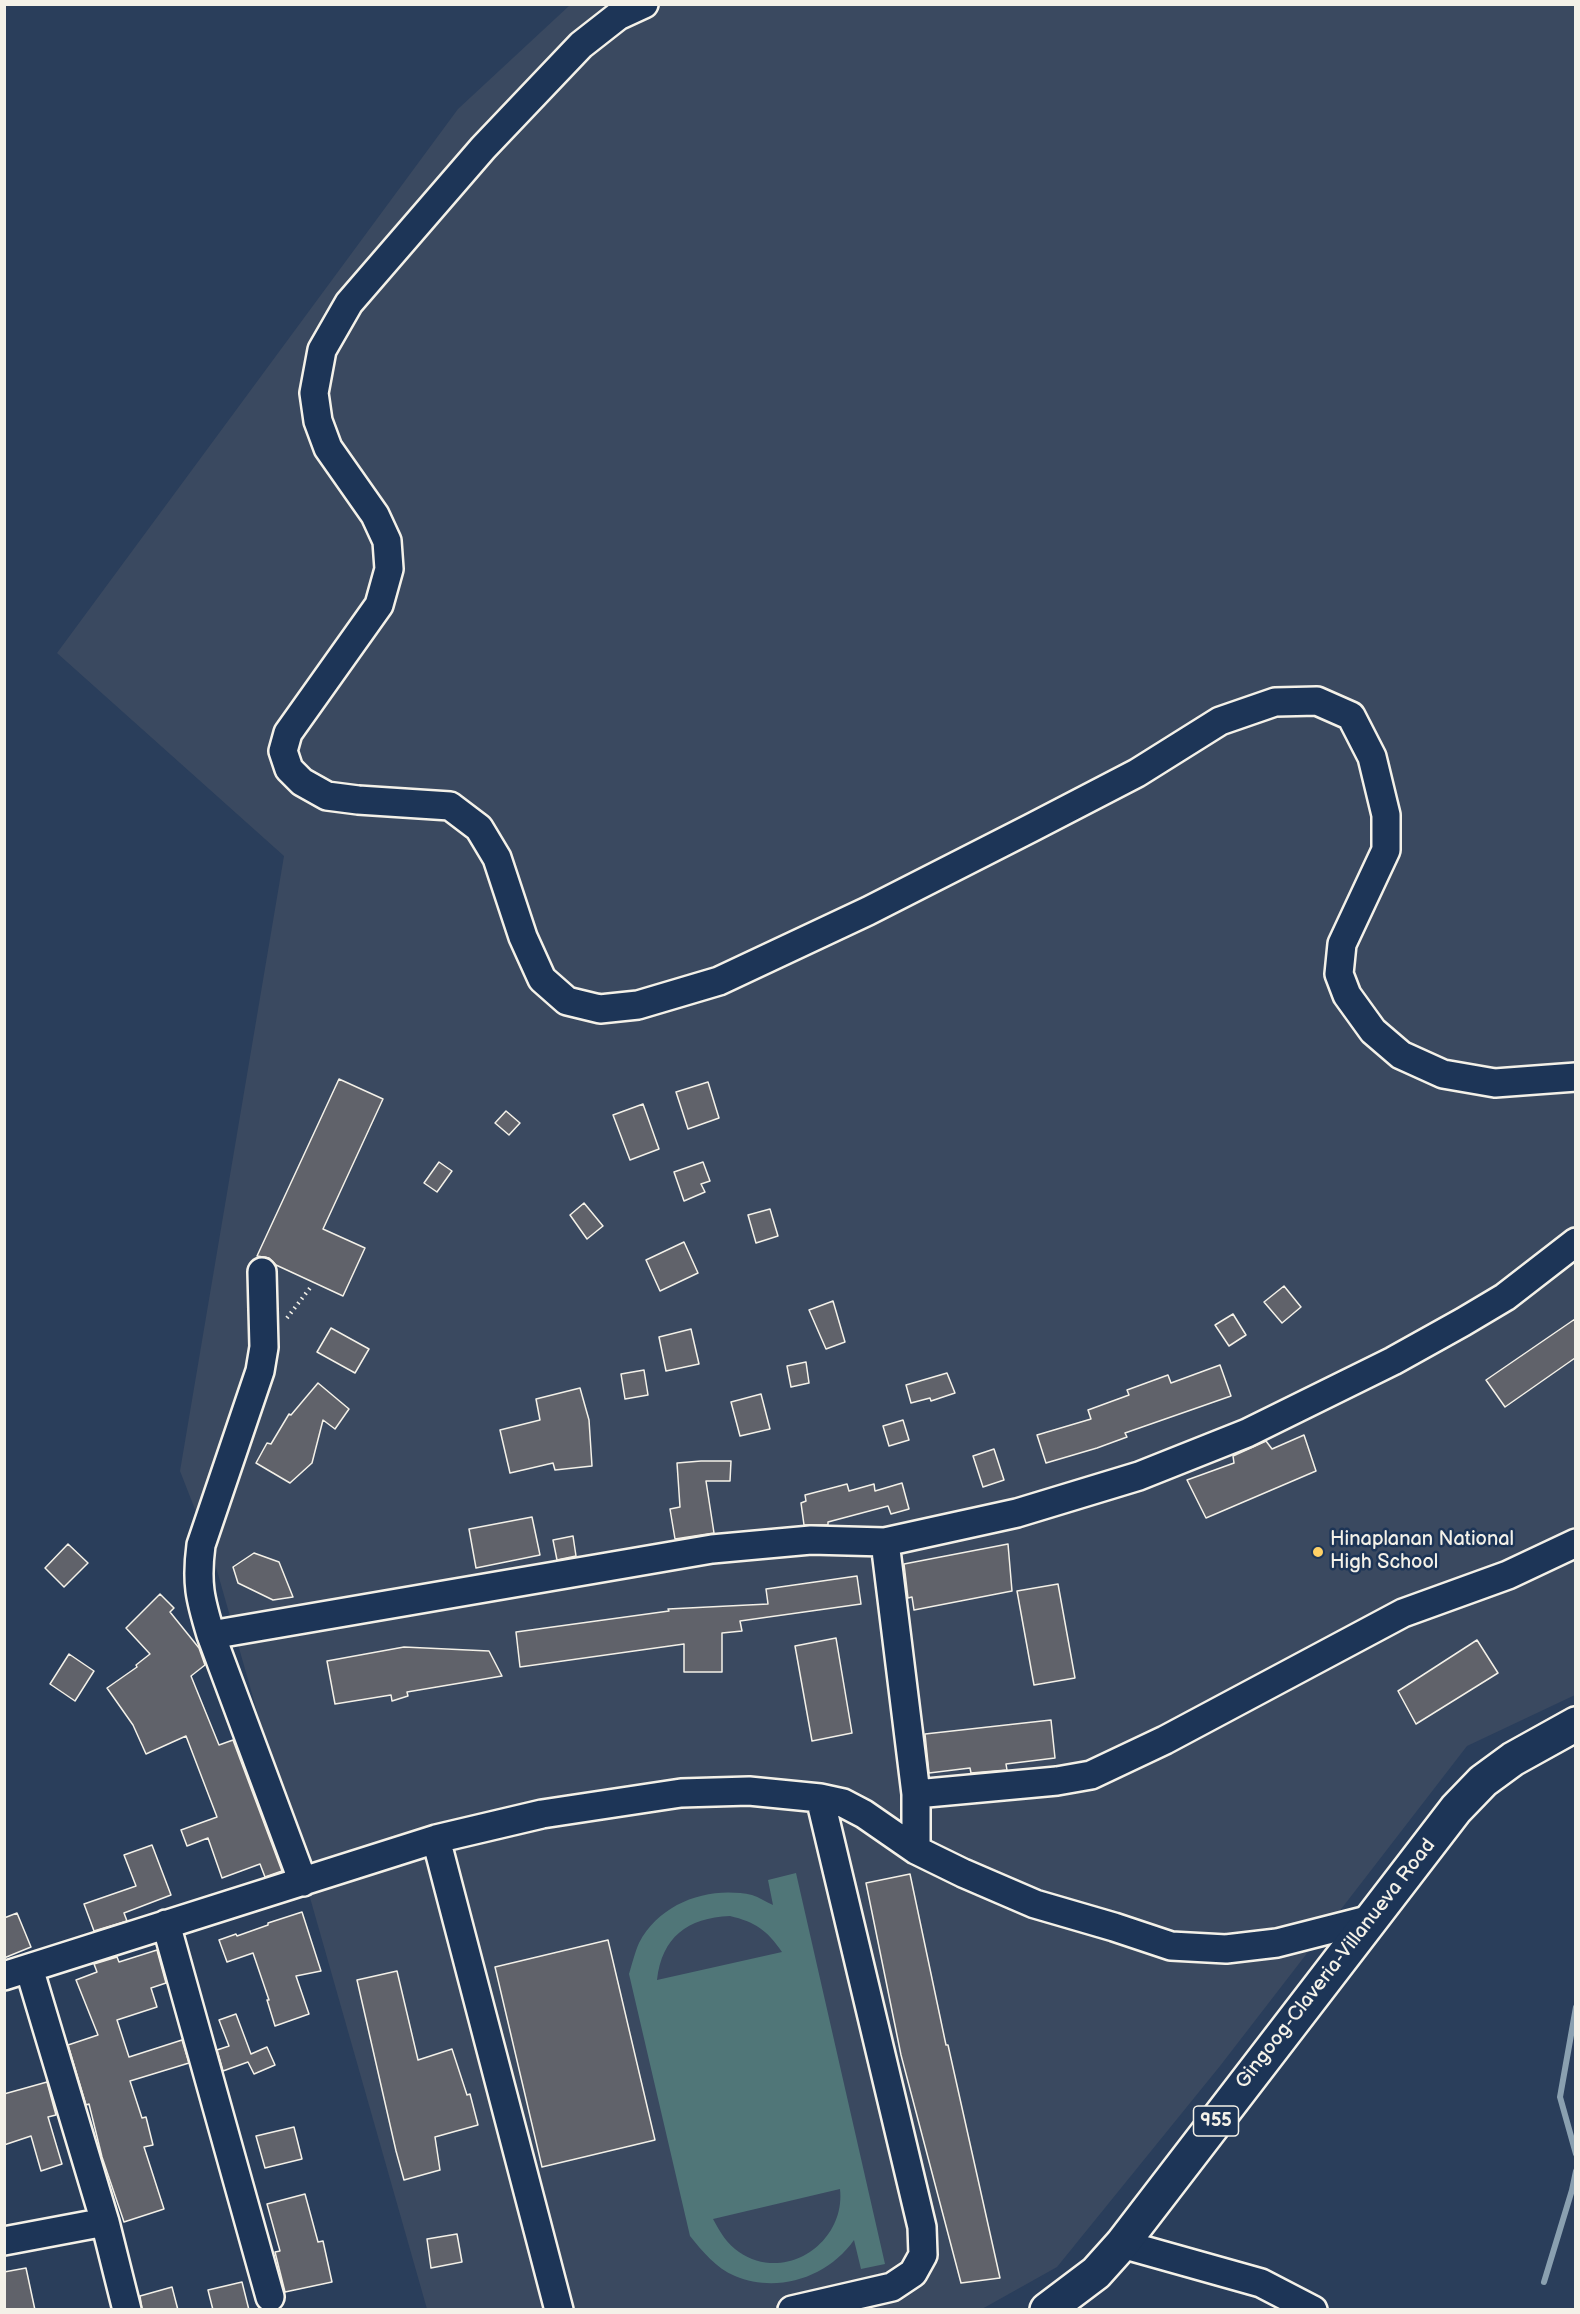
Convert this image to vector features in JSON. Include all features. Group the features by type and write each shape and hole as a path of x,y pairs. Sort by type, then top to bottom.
{"main road":[{"name":"Gingoog-Claveria-Villanueva Road","path":"1047,2310 1096,2272 1122,2244 1456,1809 1483,1780 1575,1724"}],"street":[{"path":"644,4 618,16 581,45 483,148 349,303 322,350 314,393 318,421 328,447 375,515 387,541 389,569 379,605 288,733 284,751 289,769 302,782 327,796 450,806 479,828 497,858 523,937 542,979 567,1001 600,1009 638,1005 719,981 868,912 1031,828 1137,772 1220,721 1275,702 1317,701 1351,716 1372,757 1386,815 1386,850 1342,944 1339,974 1347,995 1373,1031 1401,1055 1443,1074 1496,1083 1575,1077"},
{"path":"211,1635 712,1549 811,1540 885,1542 1017,1513 1139,1476 1247,1433 1393,1361 1463,1322 1505,1297 1575,1242"},
{"path":"262,1272 264,1347 260,1371 201,1545 197,1575 201,1604 211,1635 303,1882"},
{"path":"885,1542 916,1794 916,1850"},
{"path":"916,1794 1057,1781 1091,1775 1165,1740 1403,1613 1508,1575 1575,1543"},
{"path":"127,2310 105,2222 17,1972 436,1839 542,1814 681,1793 749,1791 820,1797 843,1803 864,1814 916,1850 1035,1904 1171,1946 1226,1949 1277,1942 1371,1919"},
{"path":"792,2310 892,2287 913,2273 923,2254 922,2227 820,1797"},
{"path":"436,1839 559,2310"},
{"path":"166,1924 270,2297"},
{"path":"4,2241 105,2222"},
{"path":"1122,2244 1261,2283 1313,2310"}],"shaded area":[{"path":"570,5 1575,5 1575,1695 1467,1746 1220,2066 1057,2267 982,2309 427,2309 212,1553 180,1471 284,856 57,653 458,109"}],"green space":[{"path":"796,1873 885,2264 861,2269 854,2240 830,2264 816,2272 801,2279 768,2283 751,2281 728,2273 710,2259 690,2236 629,1974 639,1943 648,1929 673,1907 703,1895 719,1893 752,1895 773,1905 768,1880","holes":["730,1916 760,1928 782,1952 657,1980 664,1952 679,1933 701,1921","840,2189 839,2208 833,2226 823,2241 809,2252 793,2260 775,2263 757,2261 739,2252 727,2241 713,2219"]}],"building":[{"path":"339,1079 383,1099 323,1229 365,1248 343,1296 276,1265 269,1258 257,1256"},
{"path":"708,1082 719,1118 688,1129 676,1092"},
{"path":"643,1104 659,1149 630,1160 613,1115"},
{"path":"506,1111 520,1123 509,1135 495,1123"},
{"path":"439,1162 452,1171 437,1192 424,1183"},
{"path":"703,1162 710,1181 701,1184 705,1192 684,1201 674,1172"},
{"path":"584,1203 603,1226 587,1239 570,1215"},
{"path":"770,1209 778,1236 756,1243 748,1215"},
{"path":"684,1242 698,1273 660,1291 646,1260"},
{"path":"1284,1286 1301,1307 1282,1323 1264,1302"},
{"path":"833,1301 845,1342 826,1349 809,1310"},
{"path":"1233,1314 1246,1335 1229,1346 1215,1325"},
{"path":"1575,1319 1575,1358 1505,1407 1486,1380"},
{"path":"331,1328 369,1349 355,1373 317,1352"},
{"path":"691,1329 699,1364 666,1371 659,1337"},
{"path":"806,1362 809,1383 791,1387 787,1366"},
{"path":"1220,1365 1231,1396 1125,1433 1127,1437 1097,1448 1046,1463 1037,1435 1091,1419 1088,1410 1129,1395 1127,1390 1168,1375 1171,1383"},
{"path":"644,1370 648,1395 625,1399 621,1374"},
{"path":"947,1373 955,1393 931,1401 930,1398 911,1403 906,1385"},
{"path":"318,1383 349,1409 335,1429 323,1420 312,1463 290,1483 256,1463 267,1443 271,1444 289,1414 291,1415"},
{"path":"580,1388 589,1420 592,1466 555,1470 553,1463 510,1473 500,1430 540,1420 536,1399"},
{"path":"761,1394 770,1429 740,1436 731,1402"},
{"path":"903,1420 909,1440 889,1446 883,1426"},
{"path":"1304,1435 1316,1471 1206,1518 1187,1480 1234,1463 1233,1456 1266,1441 1272,1449"},
{"path":"994,1449 1004,1480 983,1487 973,1456"},
{"path":"731,1461 730,1481 706,1481 714,1533 675,1539 670,1509 680,1507 677,1463"},
{"path":"902,1483 909,1509 891,1514 888,1506 828,1522 828,1525 804,1525 801,1503 806,1501 805,1495 847,1484 849,1491 874,1484 875,1491"},
{"path":"532,1517 540,1555 476,1568 469,1529"},
{"path":"573,1536 576,1556 557,1560 553,1540"},
{"path":"68,1544 88,1563 64,1587 45,1568"},
{"path":"1008,1544 1012,1591 914,1610 912,1597 908,1598 904,1564"},
{"path":"254,1553 279,1562 293,1597 273,1600 238,1583 233,1567"},
{"path":"857,1576 861,1604 740,1621 742,1631 722,1633 722,1672 684,1672 684,1644 520,1667 516,1632 669,1611 668,1609 768,1604 766,1589"},
{"path":"1058,1584 1075,1678 1034,1685 1017,1591"},
{"path":"160,1594 174,1608 170,1612 199,1648 205,1665 191,1676 219,1745 233,1740 282,1871 265,1877 260,1864 222,1878 208,1838 187,1846 181,1830 217,1817 186,1736 146,1754 133,1725 107,1688 137,1667 136,1665 150,1654 126,1628"},
{"path":"836,1638 852,1733 812,1741 795,1646"},
{"path":"1477,1640 1498,1673 1416,1724 1398,1691"},
{"path":"404,1647 489,1651 502,1676 407,1692 408,1696 392,1701 391,1695 335,1704 327,1661"},
{"path":"69,1654 94,1671 75,1701 50,1684"},
{"path":"1051,1720 1055,1758 1006,1764 1007,1770 971,1773 970,1768 929,1773 925,1734"},
{"path":"152,1845 171,1895 124,1913 127,1921 94,1931 84,1904 136,1886 124,1855"},
{"path":"910,1874 946,2045 948,2045 1000,2278 961,2283 901,2055 866,1883"},
{"path":"302,1912 321,1971 296,1976 309,2014 275,2026 253,1953 227,1962 219,1940 236,1934 237,1936"},
{"path":"17,1913 31,1947 4,1958 4,1918"},
{"path":"608,1940 655,2140 542,2167 495,1967"},
{"path":"157,1950 166,1983 151,1988 157,2007 117,2020 129,2057 182,2040 189,2063 130,2081 142,2118 146,2117 153,2145 144,2147 164,2209 124,2222 102,2157 89,2104 86,2105 68,2045 98,2035 76,1980 97,1972 94,1964 117,1957 119,1962"},
{"path":"397,1971 418,2060 452,2049 467,2095 470,2094 478,2125 435,2137 440,2170 404,2180 357,1980"},
{"path":"236,2014 251,2054 267,2047 275,2065 254,2074 248,2062 223,2071 217,2050 229,2046 219,2020"},
{"path":"47,2082 56,2115 48,2117 62,2164 41,2171 31,2136 4,2145 4,2094"},
{"path":"294,2127 302,2159 265,2168 256,2136"},
{"path":"305,2194 318,2242 323,2241 332,2282 285,2292 275,2252 280,2251 267,2204"},
{"path":"457,2234 462,2262 431,2268 427,2239"},
{"path":"26,2268 35,2310 4,2310 4,2272"},
{"path":"242,2282 249,2310 213,2310 208,2290"},
{"path":"172,2287 178,2310 142,2310 140,2296"}],"waterway":[{"path":"1576,2007 1560,2097 1576,2154"},
{"path":"1544,2282 1576,2171"}],"place":[{"name":"Hinaplanan National High School","path":"1318,1552"}]}
